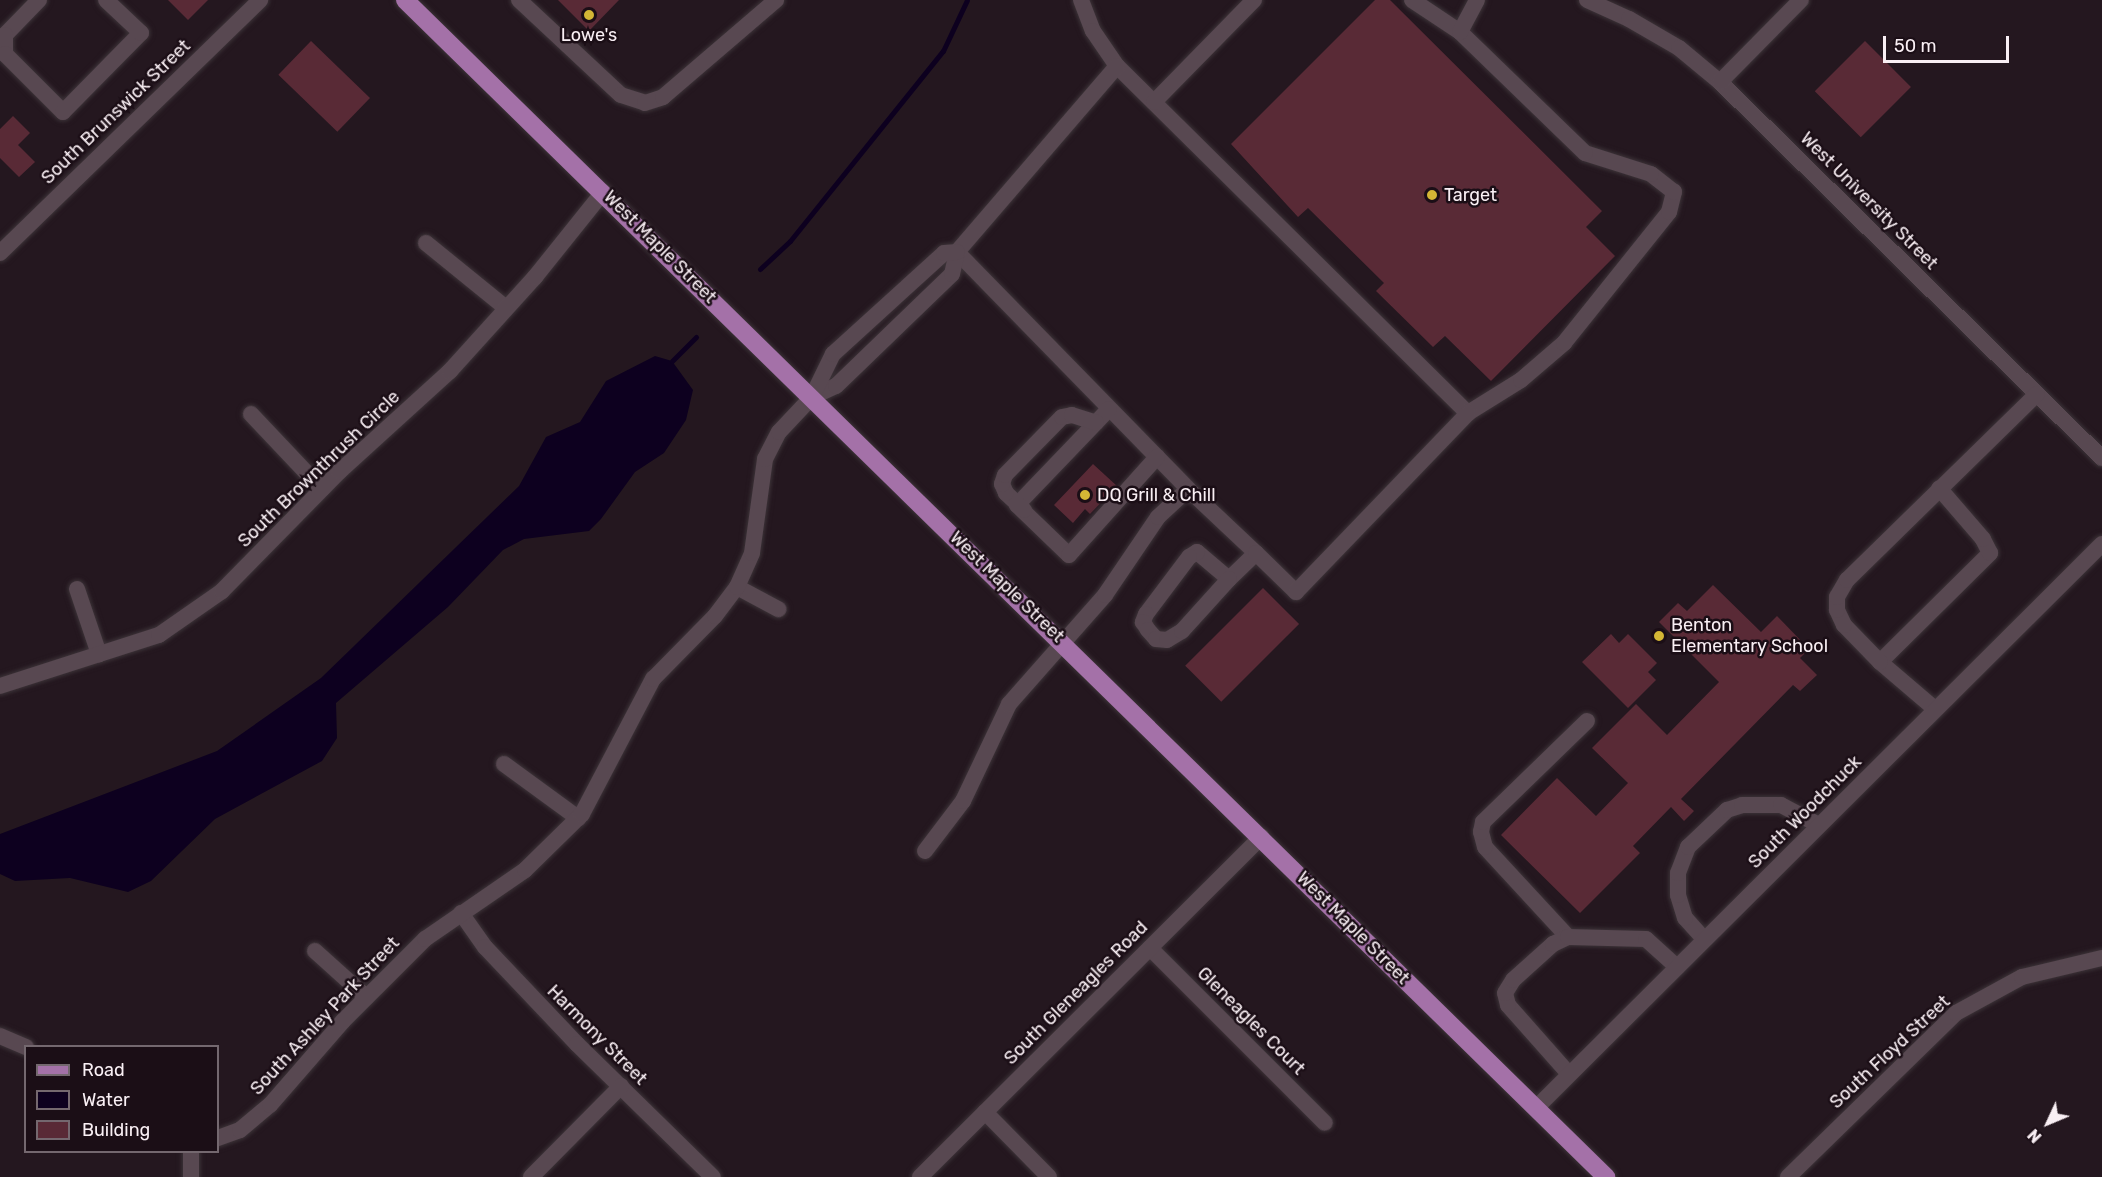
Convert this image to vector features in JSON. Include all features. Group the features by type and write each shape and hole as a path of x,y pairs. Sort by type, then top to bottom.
{"main road":[{"name":"West Maple Street","path":"405,0 1062,640 1606,1177"}],"street":[{"path":"39,0 4,34 5,54 63,112 141,33 106,0"},
{"name":"South Brunswick Street","path":"0,253 260,0"},
{"path":"519,0 621,95 645,104 663,97 776,0"},
{"path":"1081,0 1093,31 1117,66 1468,413"},
{"path":"1154,102 1254,0"},
{"path":"957,252 1188,489 1296,592 1468,413 1521,380 1564,342 1669,212 1674,192 1651,174 1585,153 1461,32 1412,0"},
{"path":"1461,32 1477,0"},
{"name":"West University Street","path":"1587,0 1679,48 1720,82 2102,458"},
{"path":"1720,82 1802,0"},
{"path":"812,397 836,386 952,274 957,252 1117,66"},
{"name":"South Brownthrush Circle","path":"0,686 159,635 222,591 322,489 450,371 507,308 603,192"},
{"path":"426,243 507,308"},
{"path":"812,397 833,354 944,254 957,252"},
{"path":"1935,709 1880,662 1844,625 1837,610 1837,597 1847,580 2037,394"},
{"name":"South Ashley Park Street","path":"219,1138 240,1130 270,1105 366,997 425,939 525,870 579,818 653,679 715,616 737,587 752,554 765,459 778,432 812,397"},
{"path":"1017,505 1109,409"},
{"path":"251,414 322,489"},
{"path":"1096,423 1072,415 1062,417 1005,475 1002,484 1017,505 1069,555 1129,492 1132,482 1157,457"},
{"path":"1880,662 1990,553 1983,539 1939,488"},
{"path":"925,851 963,801 1009,704 1062,640 1104,596 1158,517 1188,489"},
{"name":"South Woodchuck","path":"1536,1108 2102,544"},
{"path":"1229,579 1197,552 1189,557 1143,622 1156,639 1167,640 1182,631 1256,553"},
{"path":"737,587 778,609"},
{"path":"76,589 99,654"},
{"path":"1568,937 1485,847 1481,832 1483,822 1587,721"},
{"path":"504,764 579,818"},
{"path":"1704,939 1685,918 1678,895 1678,873 1688,847 1727,810 1742,805 1781,805 1819,825"},
{"name":"South Gleneagles Road","path":"920,1177 1261,837"},
{"name":"Harmony Street","path":"461,914 485,947 713,1177"},
{"path":"1569,1074 1508,1005 1505,993 1513,980 1553,944 1568,937 1646,939 1677,967"},
{"name":"Gleneagles Court","path":"1150,948 1325,1123"},
{"path":"315,951 366,997"},
{"name":"South Floyd Street","path":"1788,1177 1956,1013 2022,977 2102,958"},
{"path":"0,1036 24,1046"},
{"path":"531,1177 621,1086"},
{"path":"985,1112 1049,1177"},
{"path":"191,1153 191,1177"}],"water":[{"path":"655,356 672,361 693,390 686,420 664,453 635,472 601,519 589,531 524,539 503,550 448,607 336,703 337,738 322,761 215,819 151,881 128,892 70,878 15,881 0,874 0,834 217,751 321,678 519,486 546,437 580,422 606,381"}],"building":[{"path":"168,0 208,0 188,20"},
{"name":"Lowe's","path":"558,0 619,0 589,31"},
{"name":"Target","path":"1375,0 1390,0 1602,211 1586,227 1615,256 1491,381 1445,336 1433,347 1376,291 1384,283 1308,208 1298,217 1231,144"},
{"path":"311,41 370,98 337,132 278,75"},
{"path":"1865,41 1911,87 1861,137 1815,91"},
{"path":"13,116 30,133 18,145 35,162 19,177 0,158 0,129"},
{"name":"DQ Grill & Chill","path":"1093,464 1117,486 1090,514 1085,509 1073,523 1054,505"},
{"path":"1713,585 1761,632 1777,616 1809,649 1800,658 1817,675 1800,691 1793,685 1681,799 1694,811 1684,821 1671,807 1633,846 1640,853 1580,913 1501,835 1557,778 1596,816 1628,783 1592,748 1636,704 1667,735 1719,682 1659,622 1678,603 1687,611"},
{"path":"1263,588 1299,624 1221,702 1185,666"},
{"path":"1611,634 1619,643 1628,634 1657,663 1648,672 1656,680 1628,708 1582,662"}],"waterway":[{"path":"760,269 790,241 943,51 967,0"},
{"path":"672,361 696,337"}],"place":[{"name":"Lowe's","path":"589,15"},
{"name":"Target","path":"1432,195"},
{"name":"DQ Grill & Chill","path":"1085,495"},
{"name":"Benton Elementary School","path":"1659,636"}]}
